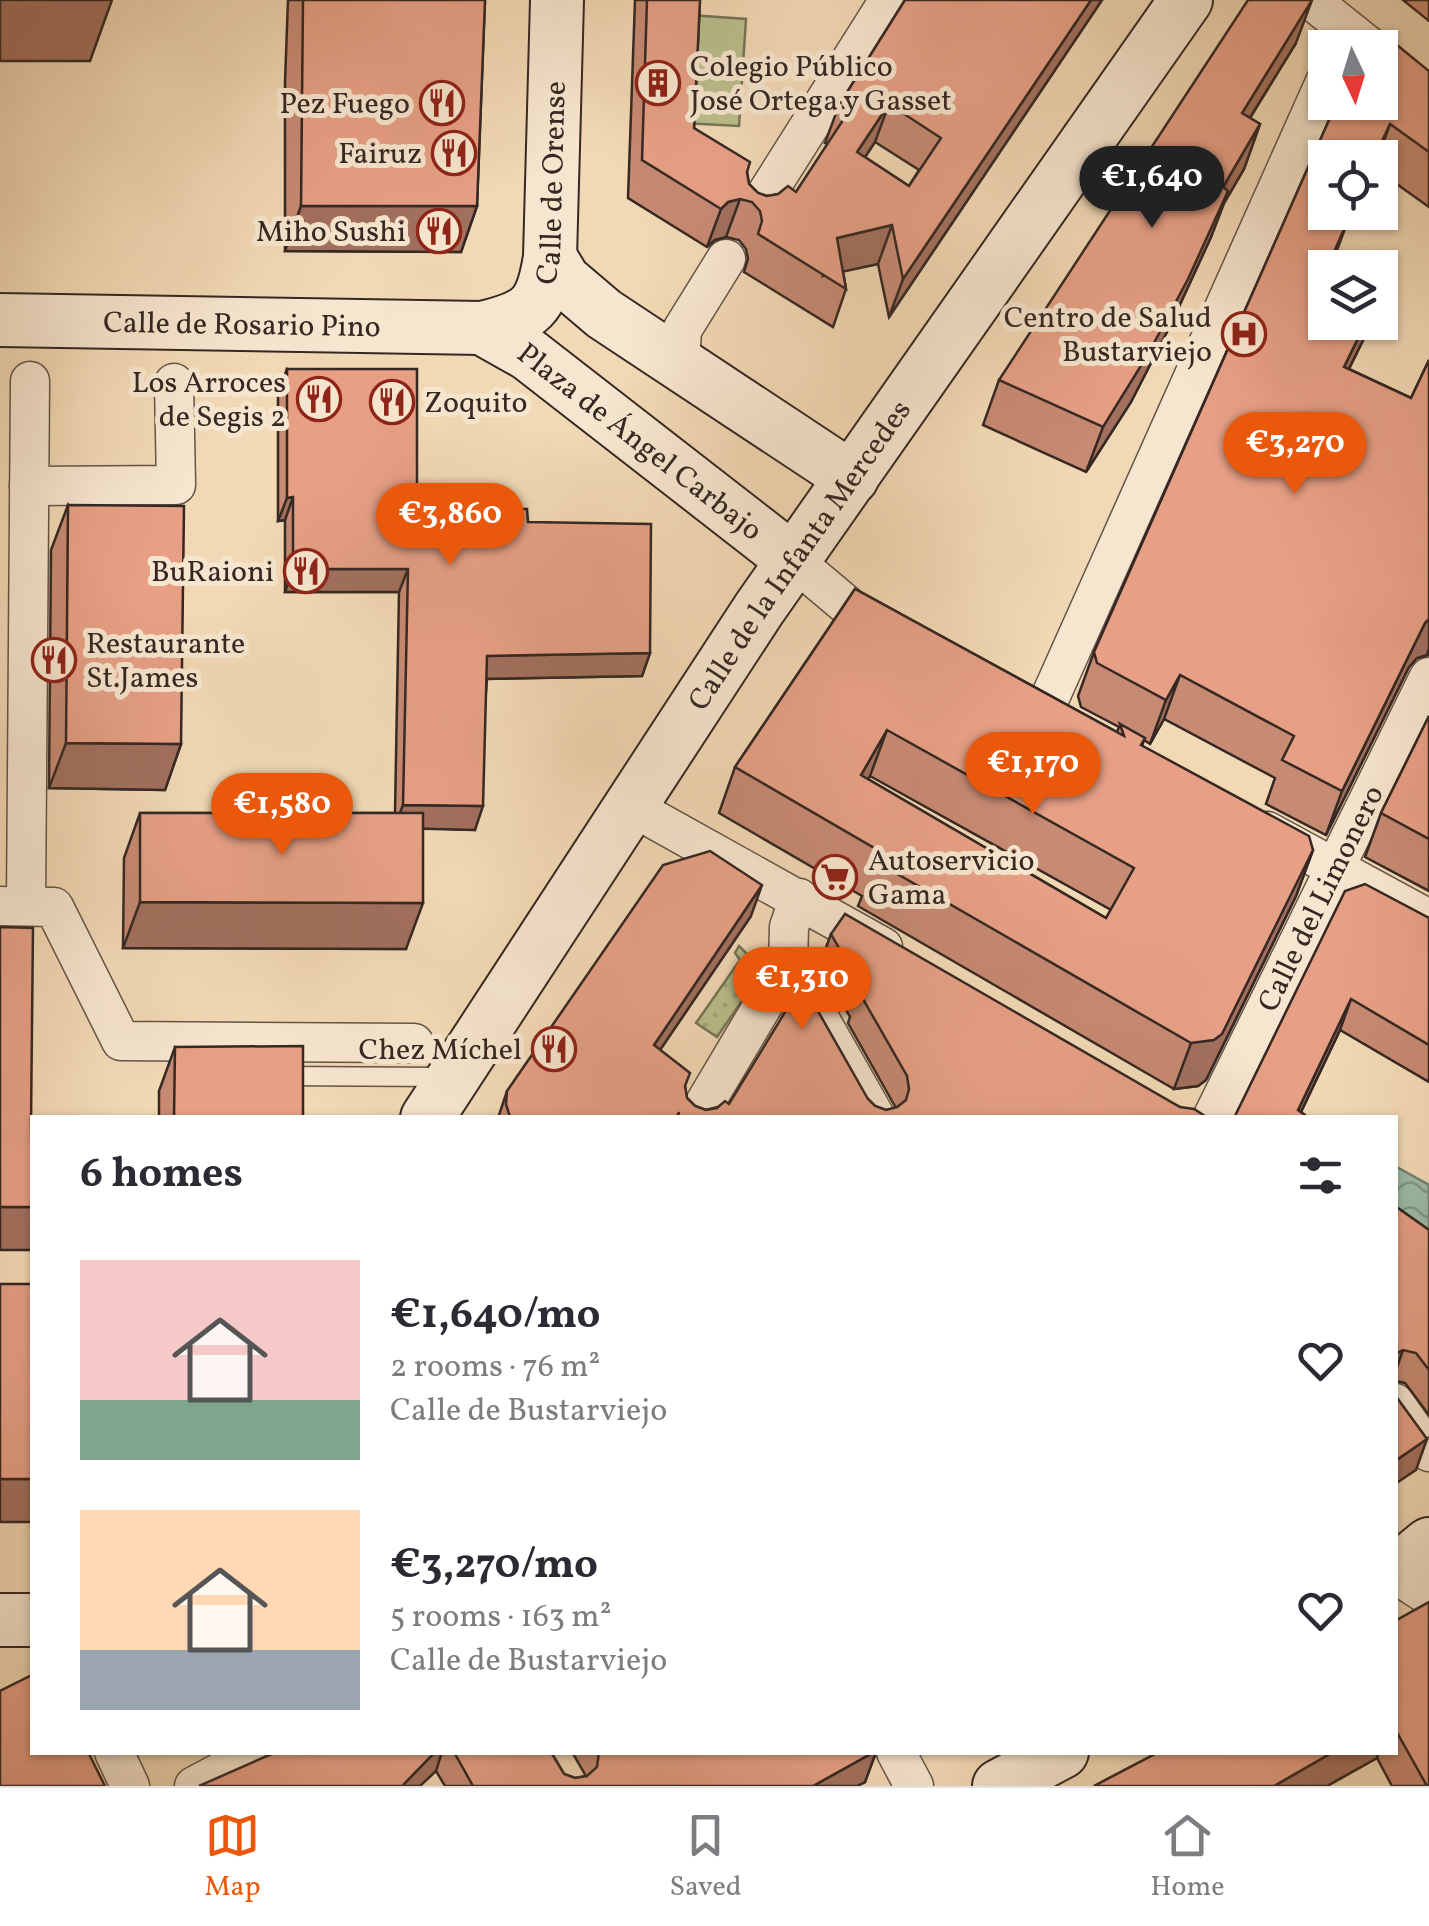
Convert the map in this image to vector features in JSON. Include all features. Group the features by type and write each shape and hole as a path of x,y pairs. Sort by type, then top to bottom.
{"street":[{"name":"Calle de Orense","path":"482,328 521,318 535,308 545,288 550,257 557,0"},
{"path":"756,212 888,0"},
{"name":"Calle de la Infanta Mercedes","path":"440,1097 793,560 1186,0"},
{"path":"1311,0 1345,30"},
{"path":"1044,711 1308,120"},
{"path":"550,257 579,295 852,478"},
{"path":"680,364 682,330 726,259"},
{"name":"Calle de Rosario Pino","path":"0,320 482,328"},
{"name":"Plaza de Ángel Carbajo","path":"482,328 528,354 793,560"},
{"path":"30,381 13,906 54,907 121,1042 414,1043"},
{"path":"29,486 176,486 174,383"},
{"path":"793,560 850,608 920,646"},
{"name":"Calle del Limonero","path":"1214,1115 1429,677"},
{"path":"1008,692 1079,730"},
{"path":"632,807 920,968"},
{"path":"1238,816 1429,919"},
{"path":"698,1115 788,963 790,928 799,898"},
{"path":"788,963 874,1115"},
{"path":"1398,1407 1429,1452"},
{"path":"1398,1570 1429,1544"},
{"path":"1398,1575 1429,1596"},
{"path":"0,1620 30,1620"},
{"path":"115,1755 130,1786"},
{"path":"194,1786 252,1755"},
{"path":"898,1755 914,1786"},
{"path":"998,1786 1056,1755"}],"lane":[{"path":"262,1076 440,1097"}],"green space":[{"path":"690,15 746,19 739,126 683,123"},
{"path":"739,946 751,958 758,951 761,973 717,1037 696,1023 740,960 735,953"}],"water":[{"path":"1398,1168 1429,1185 1429,1236 1398,1219"}],"building":[{"path":"303,0 485,0 477,206 301,206"},
{"path":"647,0 700,0 694,128 750,162 749,184 767,196 788,186 796,192 849,111 839,105 905,0 1091,0 903,279 892,225 837,238 846,289 758,234 762,221 752,202 740,199 721,209 642,160","holes":["889,104 941,138 909,186 857,152"]},
{"path":"1248,0 1312,0 1242,113 1260,124 1223,187 1228,191 1188,279 1103,427 999,380"},
{"path":"1398,46 1429,71 1429,152 1390,124 1382,140 1320,140 1329,120 1398,120"},
{"path":"1308,168 1308,230 1344,230 1335,250 1308,250 1308,340 1357,340 1344,367 1411,398 1429,360 1429,619 1342,791 1282,760 1294,736 1180,675 1166,700 1097,663 1094,652"},
{"path":"287,369 417,369 417,507 527,509 528,522 651,524 650,653 487,656 483,806 403,805 408,569 293,569 293,497 287,498"},
{"path":"68,505 184,506 181,744 66,743"},
{"path":"855,589 1124,736 1120,724 1145,738 1141,745 1309,836 1313,850 1222,1034 1214,1040 1191,1043 875,861 881,852 735,767","holes":["887,730 1134,868 1106,918 861,775"]},
{"path":"1429,716 1429,839 1381,813"},
{"path":"140,813 423,813 423,903 140,902"},
{"path":"710,851 762,885 654,1045 690,1073 685,1086 687,1098 695,1106 706,1110 725,1101 729,1104 793,999 810,997 868,1099 886,1110 906,1100 907,1076 831,934 845,914 1180,1107 1203,1115 678,1115 679,1112 509,1115 507,1091 663,865"},
{"path":"1365,884 1429,918 1429,1045 1351,999 1298,1110 1305,1115 1235,1115 1345,891"},
{"path":"0,927 33,928 30,1207 0,1207"},
{"path":"303,1046 303,1115 174,1115 175,1047"},
{"path":"1398,1208 1429,1230 1429,1370 1416,1353 1398,1352"},
{"path":"0,1284 30,1284 30,1479 0,1479"},
{"path":"1398,1399 1427,1439 1398,1459"},
{"path":"1429,1602 1429,1786 1398,1734 1398,1619"},
{"path":"30,1676 30,1755 90,1755 105,1786 0,1786 0,1691"},
{"path":"269,1755 432,1755 402,1786 199,1786"},
{"path":"456,1755 553,1755 564,1774 575,1778 587,1776 597,1767 599,1755 869,1755 813,1786 473,1786"},
{"path":"1153,1755 1328,1755 1274,1786 1094,1786"}],"place":[{"name":"Colegio Público José Ortega y Gasset","path":"658,83"},
{"name":"Pez Fuego","path":"442,103"},
{"name":"Fairuz","path":"454,153"},
{"name":"Miho Sushi","path":"439,231"},
{"name":"Centro de Salud Bustarviejo","path":"1244,334"},
{"name":"Los Arroces de Segis 2","path":"319,399"},
{"name":"Zoquito","path":"392,402"},
{"name":"BuRaioni","path":"306,571"},
{"name":"Restaurante St.James","path":"54,660"},
{"name":"Autoservicio Gama","path":"835,877"},
{"name":"Chez Míchel","path":"554,1049"}]}
